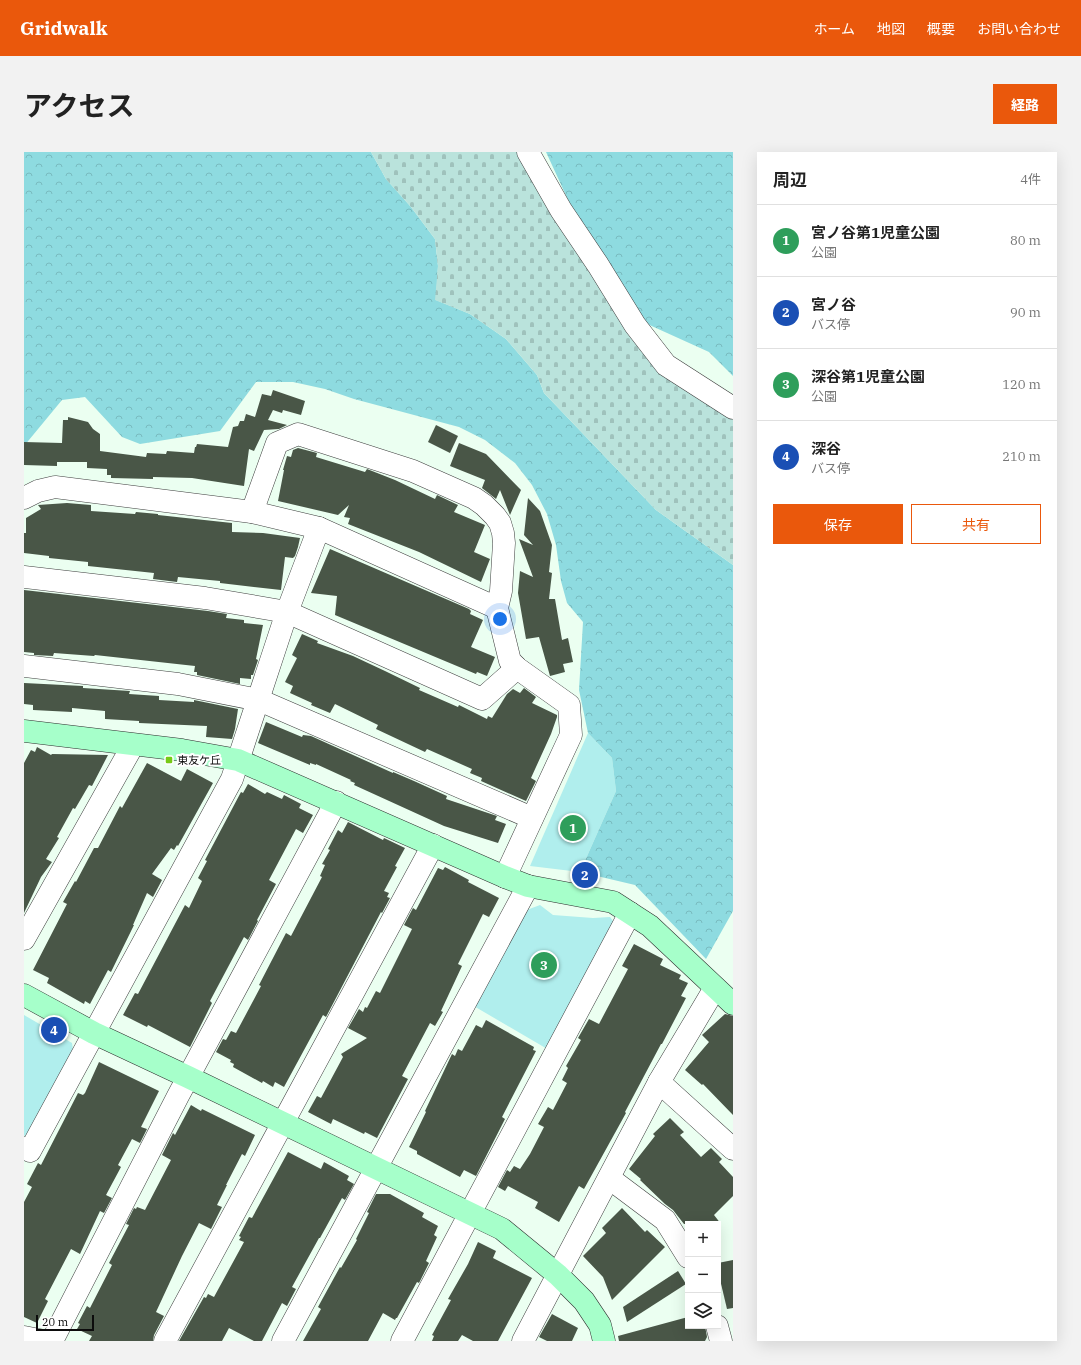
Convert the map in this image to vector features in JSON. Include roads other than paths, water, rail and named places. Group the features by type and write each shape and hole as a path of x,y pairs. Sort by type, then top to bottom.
{"street":[{"path":"528,152 561,210 598,265 635,325 666,365 733,408"},
{"path":"252,512 277,443 298,434 413,471 474,498 484,505 500,523 504,543 501,592 497,608 510,661 570,704 571,735 505,877"},
{"path":"24,498 38,491 55,487 252,512 319,528 497,608"},
{"path":"26,1154 94,1033 232,779 287,612 319,528"},
{"path":"24,577 205,598 287,612 482,699 518,668"},
{"path":"24,666 178,684 259,700 532,818"},
{"path":"24,731 182,750 238,760 528,886 613,902 650,926 733,1004"},
{"path":"24,939 134,745"},
{"path":"52,1341 188,1077 336,802"},
{"path":"166,1341 433,845"},
{"path":"283,1341 528,886"},
{"path":"402,1341 630,913"},
{"path":"523,1341 660,1082 715,988"},
{"path":"24,995 94,1033 283,1122 502,1229 558,1275 584,1301 600,1325 604,1341"},
{"path":"660,1082 733,1149"},
{"path":"609,1178 665,1220 685,1252"},
{"path":"718,1329 721,1341"},
{"path":"24,1337 44,1341"}],"place":[{"name":"東友ケ丘","path":"169,760"},
{"name":"宮ノ谷第1児童公園","path":"573,828"},
{"name":"宮ノ谷","path":"585,875"},
{"name":"深谷第1児童公園","path":"544,965"},
{"name":"深谷","path":"54,1030"}]}
